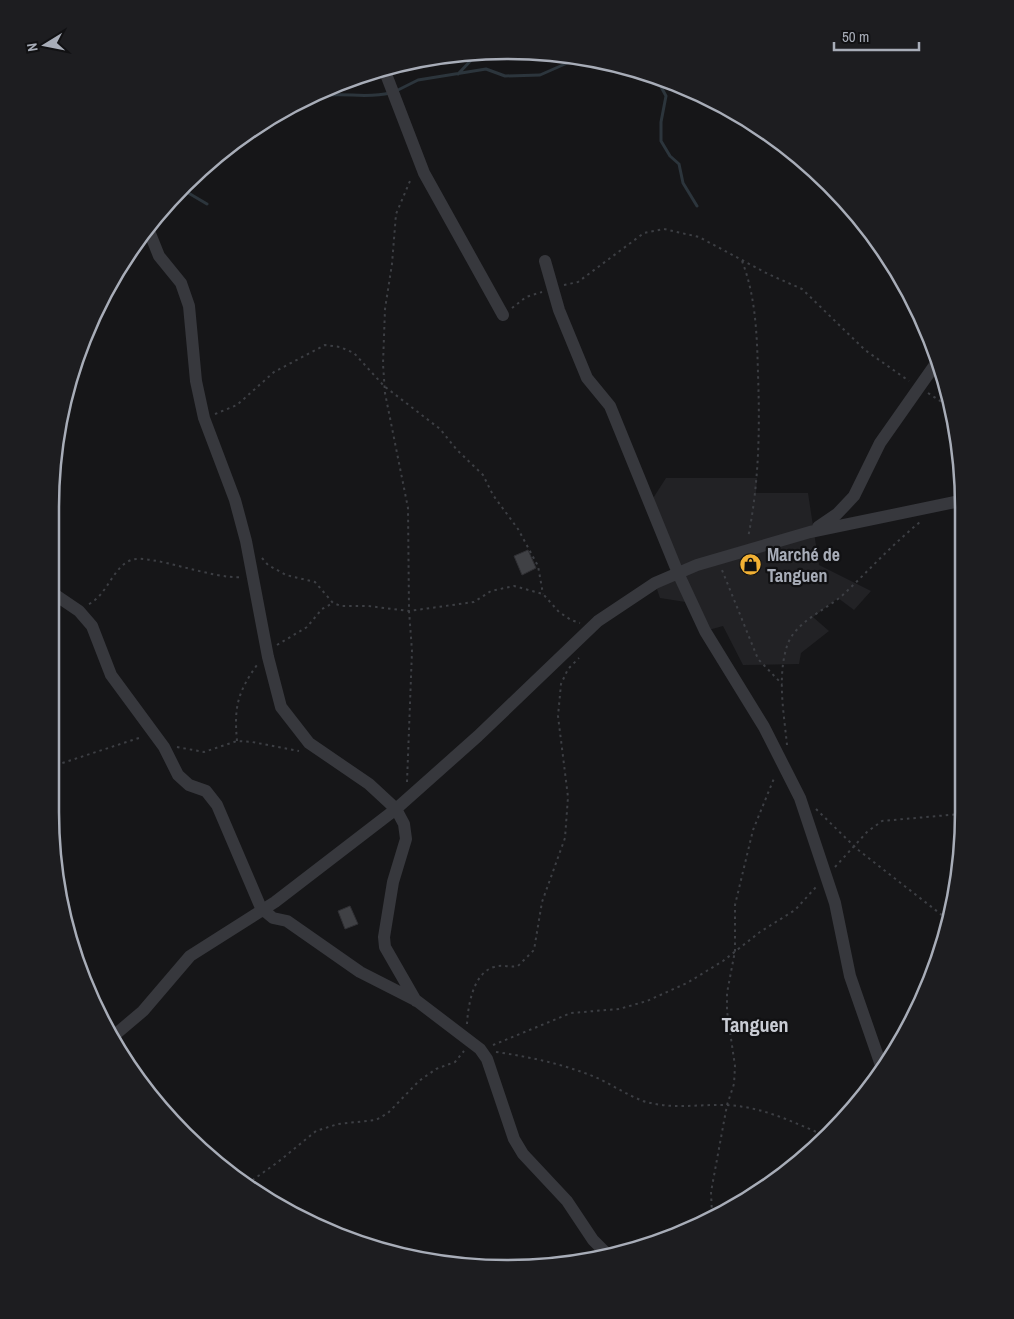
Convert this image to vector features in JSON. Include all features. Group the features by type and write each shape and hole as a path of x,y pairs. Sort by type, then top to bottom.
{"street":[{"path":"386,75 424,173 503,315"},
{"path":"150,235 159,256 180,283 189,306 196,382 204,418 235,500 246,541 268,657 281,708 309,743 369,784 396,809 404,824 406,839 393,882 384,942 392,962 417,1001"},
{"path":"545,261 559,310 587,378 610,406 678,573 705,631 764,727 800,798 835,904 850,976 880,1061"},
{"path":"810,532 837,514 854,496 880,443 933,368"},
{"path":"117,1033 143,1011 190,956 263,910 396,809 478,736 598,621 655,583 718,559 810,532 955,502"},
{"path":"59,597 79,611 92,626 111,675 160,741 178,775 189,785 206,791 217,805 252,891 263,910 273,918 287,921 360,972 417,1001 480,1049 487,1059 514,1139 523,1154 567,1201 593,1240 603,1250"}],"path":[{"path":"407,799 406,762 412,651 409,611 408,508 384,386 385,309 392,264 396,214 410,181"},
{"path":"503,315 526,297 578,282 644,233 664,229 699,237 742,261 802,289 865,350 889,369 943,403"},
{"path":"742,261 752,290 757,336 760,451 753,514 746,551"},
{"path":"204,418 237,405 274,372 325,345 340,347 354,353 384,386 440,429 457,450 483,475 493,495 518,529 538,566 543,594 559,612 572,620 582,623 598,621"},
{"path":"788,748 782,685 786,648 791,637 807,622 844,594 887,549 924,518"},
{"path":"246,541 268,565 286,575 315,582 333,603 342,606 368,606 409,611 474,602 491,591 514,586 543,594"},
{"path":"73,607 90,604 101,596 120,567 132,560 144,558 230,578 241,577 252,570 268,565"},
{"path":"718,559 758,659 782,685"},
{"path":"252,1181 316,1131 338,1124 376,1120 388,1113 419,1081 436,1069 455,1062 462,1056 468,1010 474,990 482,976 495,966 518,966 534,950 542,902 565,838 568,797 558,716 561,684 568,669 581,654"},
{"path":"712,1210 711,1192 727,1105 734,1084 727,993 735,951 736,905 753,830 780,760 785,725"},
{"path":"59,764 137,737 146,737 204,752 236,741 252,742 299,751"},
{"path":"800,798 812,805 855,847 943,916"},
{"path":"480,1049 516,1037 554,1018 570,1013 620,1008 647,1000 687,983 723,961 795,910 867,832 882,821 955,814"},
{"path":"480,1049 550,1061 596,1078 643,1101 672,1106 727,1105 755,1108 819,1133"}],"shaded area":[{"path":"666,478 757,478 756,493 808,493 819,565 871,591 854,610 838,598 813,617 829,631 801,653 799,664 743,665 723,626 705,631 692,603 660,598 655,583 678,573 650,503"}],"building":[{"path":"528,550 536,568 522,575 514,556"},
{"path":"350,906 358,924 345,929 338,911"}],"waterway":[{"path":"458,74 471,61"},
{"path":"396,91 418,80 486,69 505,76 540,75 567,63"},
{"path":"661,87 666,96 661,122 661,141 670,156 679,164 683,183 697,206"},
{"path":"331,95 381,95 390,93"},
{"path":"188,193 207,204"}],"place":[{"name":"Marché de Tanguen","path":"751,564"}],"district":[{"name":"Tanguen","path":"755,1024"}]}
